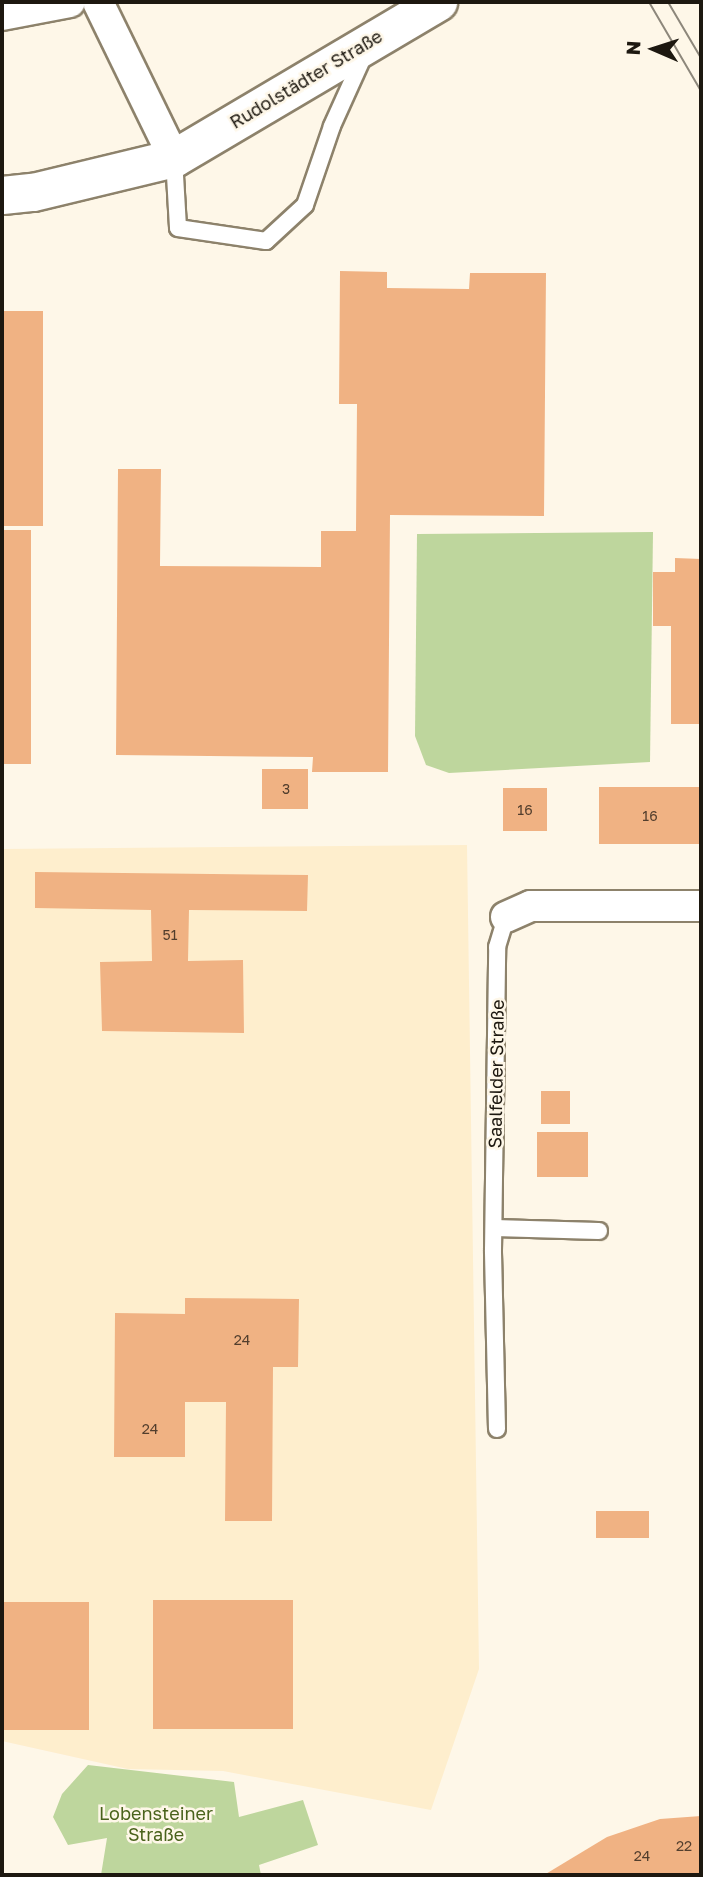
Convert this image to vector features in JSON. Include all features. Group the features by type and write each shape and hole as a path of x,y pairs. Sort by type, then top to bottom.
{"street":[{"path":"2,15 70,2"},
{"path":"97,2 174,158"},
{"name":"Rudolstädter Straße","path":"2,195 46,190 174,158 372,39 439,2"},
{"name":"Saalfelder Straße","path":"506,917 531,906 701,906"}],"lane":[{"path":"174,158 178,228 266,241 305,205 332,127 372,39"},
{"name":"Saalfelder Straße","path":"496,1429 494,1228 497,947 506,917"},
{"path":"494,1228 599,1231"}],"shaded area":[{"path":"467,845 479,1669 431,1810 223,1771 128,1769 2,1741 2,849"}],"green space":[{"path":"653,532 650,762 449,773 426,765 415,736 417,534"},
{"name":"Lobensteiner Straße","path":"88,1765 234,1782 239,1817 303,1800 318,1845 259,1865 261,1875 101,1875 107,1838 68,1845 53,1817 62,1794"}],"building":[{"path":"340,271 387,272 387,288 469,289 470,273 546,273 544,516 390,515 388,772 312,772 313,757 116,755 118,469 161,469 160,566 321,567 321,531 356,531 357,404 339,404"},
{"path":"2,311 43,311 43,526 2,526"},
{"path":"2,530 31,530 31,764 2,764"},
{"path":"675,558 701,559 701,724 671,724 671,626 653,626 653,572 675,572"},
{"path":"262,769 308,769 308,809 262,809"},
{"path":"599,787 701,787 701,844 599,844"},
{"path":"503,788 547,788 547,831 503,831"},
{"path":"35,872 308,875 307,911 189,910 188,961 243,960 244,1033 102,1031 100,962 152,961 151,910 35,908"},
{"path":"541,1091 570,1091 570,1124 541,1124"},
{"path":"537,1132 588,1132 588,1177 537,1177"},
{"path":"185,1298 299,1299 298,1367 273,1367 272,1521 225,1521 226,1402 185,1402 185,1457 114,1457 115,1313 185,1314"},
{"path":"596,1511 649,1511 649,1538 596,1538"},
{"path":"153,1600 293,1600 293,1729 153,1729"},
{"path":"2,1602 89,1602 89,1730 2,1730"},
{"path":"701,1816 701,1874 544,1875 607,1837 660,1819"}],"tram line":[{"path":"649,2 701,91"},
{"path":"668,2 701,58"}]}
